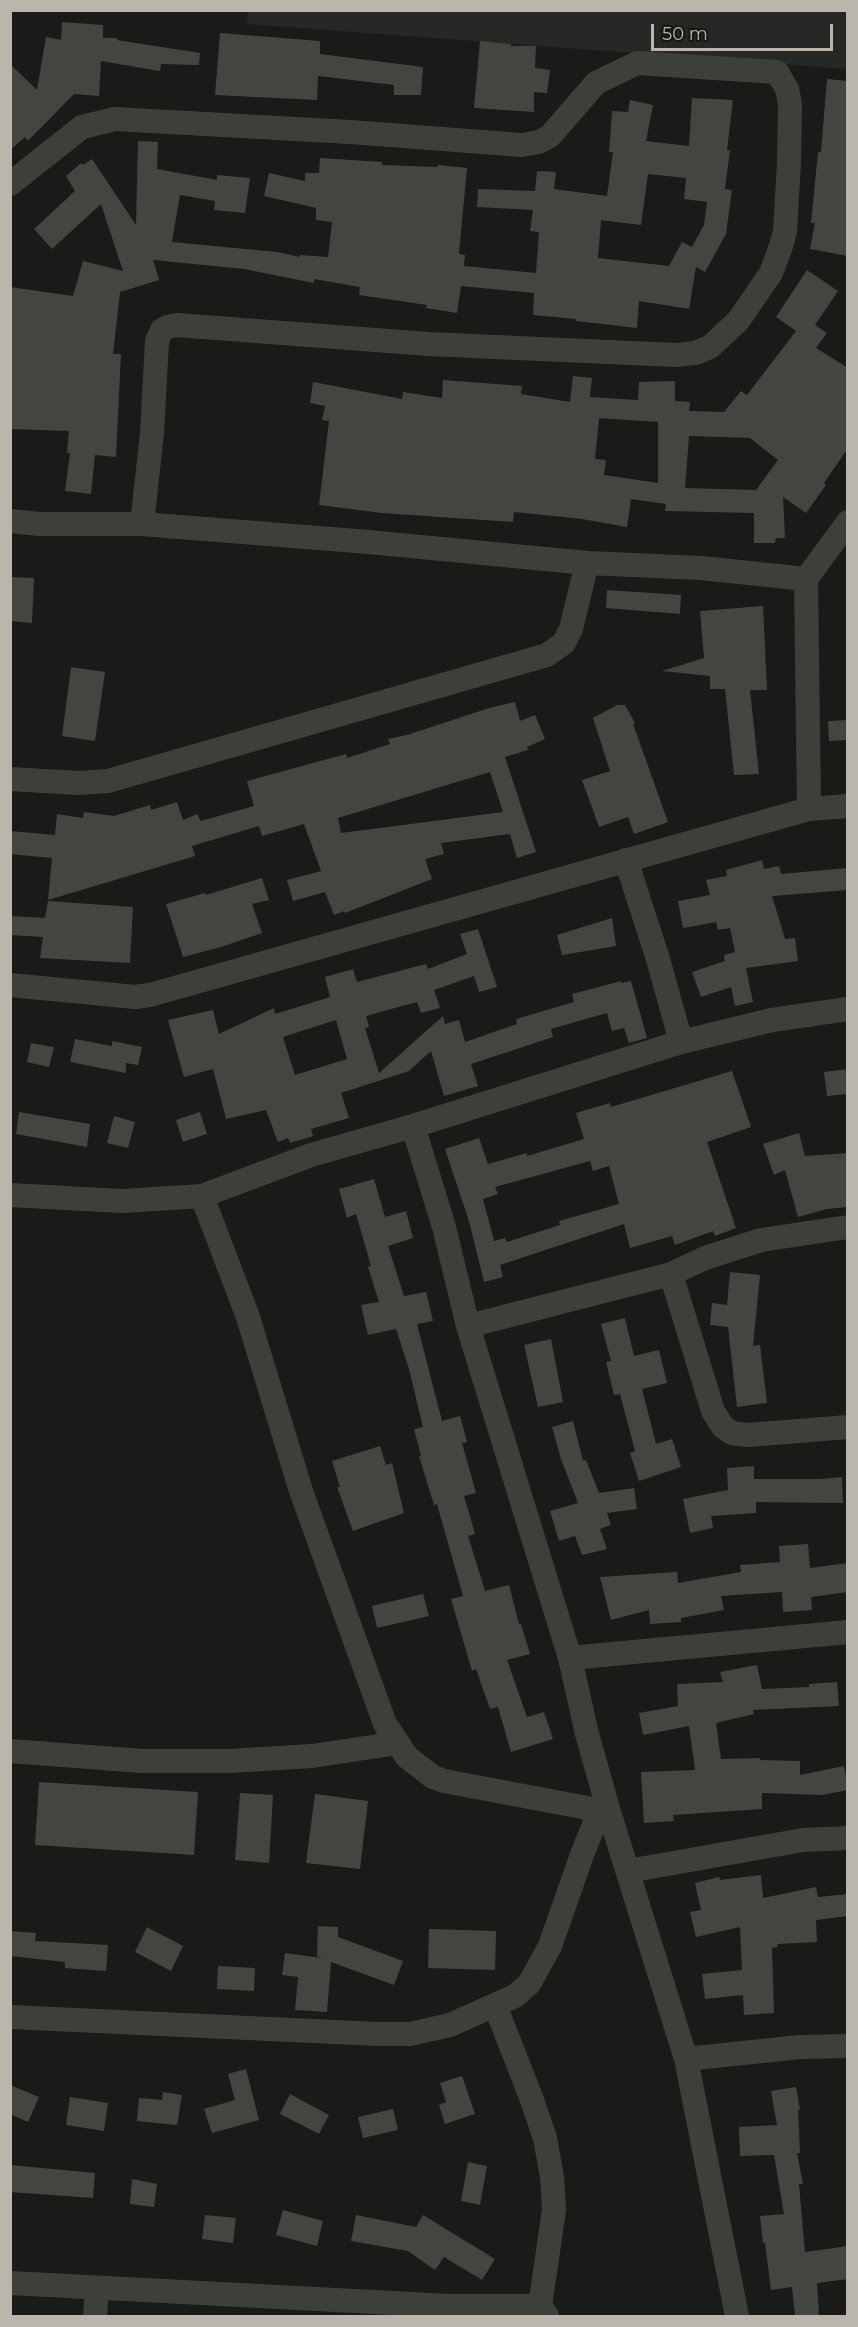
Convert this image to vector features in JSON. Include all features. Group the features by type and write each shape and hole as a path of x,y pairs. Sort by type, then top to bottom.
{"street":[{"path":"10,184 82,127 115,119 327,130 522,145 539,142 550,136 596,83 637,63 772,71 777,72 788,89 789,163 781,246 771,273 738,321 710,346 695,352 676,355 428,344 188,325 167,327 162,330 157,341 152,433 142,524"},
{"path":"10,521 40,524 142,524 357,541 586,563 701,568 806,579"},
{"path":"809,809 806,579 848,522"},
{"path":"10,779 79,783 108,781 547,656 564,643 571,629 586,563"},
{"path":"10,986 135,997 150,995 809,809 848,806"},
{"path":"626,860 658,959 681,1042"},
{"path":"10,1195 123,1201 202,1196 311,1155 413,1126 681,1042 772,1020 848,1009"},
{"path":"413,1126 444,1227 468,1326 570,1658 605,1811 628,1871 686,2059 737,2316"},
{"path":"202,1196 248,1317 305,1502 385,1724 407,1757 433,1777 605,1811"},
{"path":"468,1326 671,1274 705,1258 761,1240 848,1227"},
{"path":"671,1274 713,1411 723,1426 732,1434 748,1435 848,1427"},
{"path":"570,1658 848,1632"},
{"path":"10,1751 142,1761 230,1761 312,1756 398,1743"},
{"path":"10,2017 336,2033 410,2034 450,2025 515,1996 529,1984 550,1946 582,1852 605,1811"},
{"path":"628,1871 803,1840 848,1838"},
{"path":"10,2283 544,2311 554,2210 552,2177 544,2138 532,2100 495,2005"},
{"path":"686,2059 800,2047 848,2046"},
{"path":"95,2316 97,2288"}],"shaded area":[{"path":"248,10 847,11 847,69 247,24"}],"building":[{"path":"62,22 103,25 103,38 117,38 117,40 200,53 199,65 161,64 160,71 101,61 99,96 74,94 28,141 25,137 10,150 10,64 37,90 46,37 61,40"},
{"path":"220,33 320,41 320,54 423,67 421,95 394,95 394,85 318,76 317,100 215,95"},
{"path":"480,41 511,44 511,46 536,46 535,68 550,70 547,93 534,92 534,112 474,108"},
{"path":"827,79 848,81 848,256 810,249 815,223 811,223 818,152 821,152"},
{"path":"692,98 733,100 725,189 732,190 726,234 705,272 696,267 689,309 639,301 637,328 533,315 534,293 461,286 457,313 426,308 427,305 359,295 360,287 314,279 314,283 244,269 153,260 159,280 120,292 113,354 121,354 116,457 95,455 91,494 65,491 70,453 67,453 69,431 10,429 10,287 73,296 83,261 123,271 101,204 52,249 34,229 75,191 66,176 81,163 83,165 92,159 136,225 138,141 158,142 157,169 217,180 217,175 250,178 245,213 214,210 215,201 180,195 172,242 277,252 300,257 300,255 328,257 332,222 316,220 316,208 264,196 269,173 305,181 305,173 319,173 320,158 382,162 382,165 438,167 438,165 467,168 459,254 465,255 464,266 536,273 539,232 530,231 533,210 477,207 478,189 535,191 537,171 556,172 554,189 607,196 613,152 609,152 612,111 628,112 630,100 653,105 646,141 689,146","holes":["648,174 686,178 684,199 707,202 704,225 692,247 682,242 669,266 598,258 601,220 641,225"]},
{"path":"807,270 838,291 815,325 827,333 816,348 848,368 848,448 806,513 783,497 785,538 776,538 775,543 754,543 754,513 665,511 666,504 631,499 627,527 582,519 514,512 513,522 382,513 319,505 329,421 322,420 325,406 310,403 313,382 402,399 403,392 442,398 443,380 522,386 521,394 570,402 573,376 592,378 590,397 638,400 639,382 675,381 675,401 690,402 689,411 724,412 741,391 747,395 796,331 776,317","holes":["599,418 658,422 658,483 604,475 606,460 595,459","689,436 750,438 778,460 756,490 685,488"]},
{"path":"10,577 34,578 32,623 10,621"},
{"path":"607,590 681,595 680,614 606,608"},
{"path":"763,606 767,690 750,690 759,774 734,775 725,689 710,689 710,676 662,671 704,658 700,611"},
{"path":"71,667 105,672 95,741 62,736"},
{"path":"515,702 520,721 535,715 545,739 527,747 528,750 505,757 536,852 517,858 510,834 441,843 444,854 425,859 432,879 345,913 344,911 334,915 325,892 293,901 287,880 321,871 304,824 262,836 259,826 192,846 195,856 48,900 52,858 10,854 10,831 55,835 57,814 83,818 84,812 114,816 150,805 151,810 177,802 183,820 197,814 201,821 254,806 247,781 346,754 347,758 390,744 388,739","holes":["490,772 503,812 341,833 338,818"]},
{"path":"617,705 625,705 635,723 633,724 668,822 634,834 628,817 599,827 582,780 610,771 593,718"},
{"path":"848,720 848,740 829,741 828,721"},
{"path":"762,860 764,869 779,866 781,874 848,868 848,890 772,896 785,939 795,938 798,961 746,968 753,1002 735,1006 731,987 701,997 692,972 725,961 724,955 735,952 730,928 718,930 716,922 683,928 678,901 710,895 706,880 727,876 726,870"},
{"path":"262,878 269,900 252,904 262,933 183,957 166,904"},
{"path":"48,901 133,907 130,963 40,958 43,937 10,935 10,916 45,918"},
{"path":"612,918 616,946 562,955 557,935"},
{"path":"478,929 497,987 479,992 474,976 434,990 440,1008 421,1013 417,1002 366,1016 369,1027 365,1028 379,1073 443,1016 445,1024 459,1020 465,1042 517,1024 516,1019 574,1002 572,994 621,981 621,983 631,981 647,1038 629,1043 624,1028 612,1031 607,1013 551,1029 553,1037 471,1064 478,1086 444,1096 431,1051 409,1071 341,1093 349,1118 311,1129 313,1136 290,1143 288,1138 278,1142 266,1110 226,1119 213,1069 184,1077 168,1020 213,1010 219,1034 274,1008 275,1014 330,997 325,977 353,969 357,982 426,964 428,969 467,954 460,934","holes":["336,1020 347,1059 295,1075 283,1037"]},
{"path":"75,1039 112,1046 112,1041 142,1047 138,1065 126,1063 126,1073 70,1062"},
{"path":"31,1043 54,1047 49,1067 27,1062"},
{"path":"848,1069 848,1094 827,1096 824,1072"},
{"path":"732,1071 751,1127 707,1142 736,1228 715,1236 713,1231 675,1245 672,1236 630,1248 624,1224 500,1265 503,1277 484,1282 469,1221 445,1149 479,1138 488,1164 527,1153 527,1156 584,1139 576,1113 610,1103 611,1107","holes":["590,1161 593,1171 609,1166 619,1204 559,1221 560,1225 507,1242 505,1238 494,1241 483,1199 498,1194 495,1187"]},
{"path":"19,1112 90,1124 87,1147 16,1134"},
{"path":"200,1112 207,1134 183,1142 176,1120"},
{"path":"114,1116 135,1122 128,1148 107,1143"},
{"path":"799,1133 805,1156 848,1153 848,1207 827,1209 798,1217 785,1170 774,1175 763,1144"},
{"path":"374,1179 385,1217 406,1211 413,1238 388,1246 404,1296 426,1292 433,1321 417,1324 442,1421 460,1416 467,1442 462,1443 476,1493 464,1496 475,1534 468,1536 485,1591 509,1585 530,1654 507,1660 527,1717 544,1712 553,1739 511,1752 498,1707 490,1709 476,1669 472,1671 451,1599 463,1596 437,1504 434,1505 419,1456 421,1456 414,1429 423,1427 409,1369 396,1329 368,1335 361,1305 379,1302 356,1214 347,1218 339,1189"},
{"path":"730,1272 760,1275 753,1346 760,1345 767,1403 737,1407 728,1327 710,1325 712,1303 727,1305"},
{"path":"625,1318 634,1356 659,1350 667,1383 642,1389 656,1444 672,1439 681,1467 639,1481 630,1453 635,1451 620,1394 614,1395 606,1362 611,1361 601,1324"},
{"path":"551,1339 563,1402 538,1407 524,1345"},
{"path":"573,1421 583,1461 586,1460 599,1493 634,1488 637,1509 607,1513 611,1525 600,1529 607,1549 582,1555 575,1536 559,1541 550,1511 578,1503 561,1459 552,1427"},
{"path":"380,1446 386,1465 392,1463 404,1513 353,1531 337,1487 340,1487 332,1461"},
{"path":"754,1466 754,1479 842,1477 843,1503 756,1502 756,1513 711,1516 713,1528 690,1533 683,1499 728,1490 727,1468"},
{"path":"808,1544 810,1568 848,1563 848,1592 811,1597 812,1610 783,1612 782,1592 721,1596 724,1610 681,1618 681,1622 650,1624 649,1610 611,1620 600,1577 677,1572 678,1583 741,1572 740,1565 780,1562 779,1546"},
{"path":"423,1594 429,1616 377,1628 372,1606"},
{"path":"757,1665 762,1689 809,1687 809,1684 837,1682 839,1706 753,1710 754,1714 716,1723 721,1759 760,1758 760,1760 800,1761 800,1775 844,1766 848,1790 822,1795 762,1793 762,1809 673,1815 674,1821 644,1823 641,1772 695,1770 689,1726 643,1735 639,1713 678,1706 677,1684 723,1682 720,1672"},
{"path":"39,1782 198,1792 194,1855 35,1845"},
{"path":"240,1793 273,1795 269,1863 235,1860"},
{"path":"315,1794 368,1801 360,1869 306,1863"},
{"path":"761,1875 763,1898 816,1887 818,1897 848,1894 848,1916 816,1920 817,1942 777,1944 778,1947 772,1948 774,2013 744,2015 743,1995 705,1999 702,1974 742,1970 740,1927 696,1937 690,1912 701,1910 695,1883 719,1877 720,1880"},
{"path":"318,1926 338,1927 338,1937 403,1961 394,1985 331,1962 327,2012 295,2010 298,1977 282,1975 285,1953 321,1958 317,1956"},
{"path":"147,1927 183,1946 171,1971 135,1952"},
{"path":"429,1929 496,1931 495,1970 428,1968"},
{"path":"10,1931 36,1933 35,1941 108,1945 106,1971 65,1968 65,1962 10,1956"},
{"path":"218,1966 255,1968 254,1991 217,1989"},
{"path":"246,2069 259,2120 212,2133 204,2109 235,2100 228,2074"},
{"path":"462,2076 475,2114 445,2124 439,2105 446,2102 440,2083"},
{"path":"10,2085 39,2097 28,2122 10,2114"},
{"path":"796,2087 800,2110 798,2110 800,2153 797,2153 803,2184 799,2184 805,2252 848,2246 848,2279 817,2283 819,2316 795,2316 792,2287 771,2290 760,2216 784,2214 774,2155 740,2156 739,2127 777,2125 771,2091"},
{"path":"163,2092 182,2095 177,2125 137,2121 139,2098 162,2100"},
{"path":"290,2094 329,2115 319,2134 280,2114"},
{"path":"70,2097 108,2103 104,2131 66,2125"},
{"path":"393,2109 398,2130 363,2138 358,2117"},
{"path":"468,2162 487,2166 480,2205 461,2201"},
{"path":"10,2165 95,2173 93,2198 10,2192"},
{"path":"132,2179 157,2184 154,2207 130,2204"},
{"path":"283,2210 323,2221 317,2246 276,2235"},
{"path":"205,2215 236,2218 233,2243 202,2239"},
{"path":"356,2215 416,2227 423,2215 495,2259 482,2280 444,2257 435,2270 408,2251 351,2241"}]}
